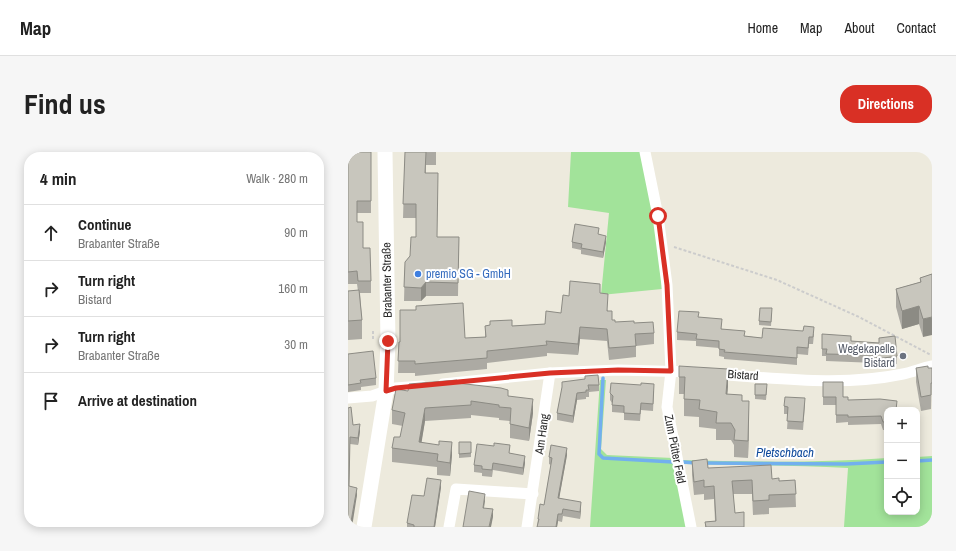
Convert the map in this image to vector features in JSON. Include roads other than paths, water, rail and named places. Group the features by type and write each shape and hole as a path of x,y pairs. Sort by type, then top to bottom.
{"main road":[{"name":"Brabanter Straße","path":"364,527 386,391 388,334 385,152"}],"street":[{"path":"645,152 658,216 667,285 671,371"},
{"name":"Bistard","path":"348,398 372,396 396,388 550,373 618,370 671,371 815,380 858,380 903,374 932,366"},
{"name":"Zum Pütter Feld","path":"671,371 667,407 691,527"},
{"name":"Am Hang","path":"527,527 550,373"},
{"path":"449,527 456,489 533,494"}],"waterway":[{"name":"Pletschbach","path":"603,378 599,454 603,458 673,462"},
{"name":"Pletschbach","path":"920,461 932,460"},
{"name":"Pletschbach","path":"683,462 696,463"},
{"name":"Pletschbach","path":"704,463 846,464 884,462"}],"place":[{"name":"premio SG - GmbH","path":"418,274"},
{"name":"Wegekapelle Bistard","path":"903,356"}]}
